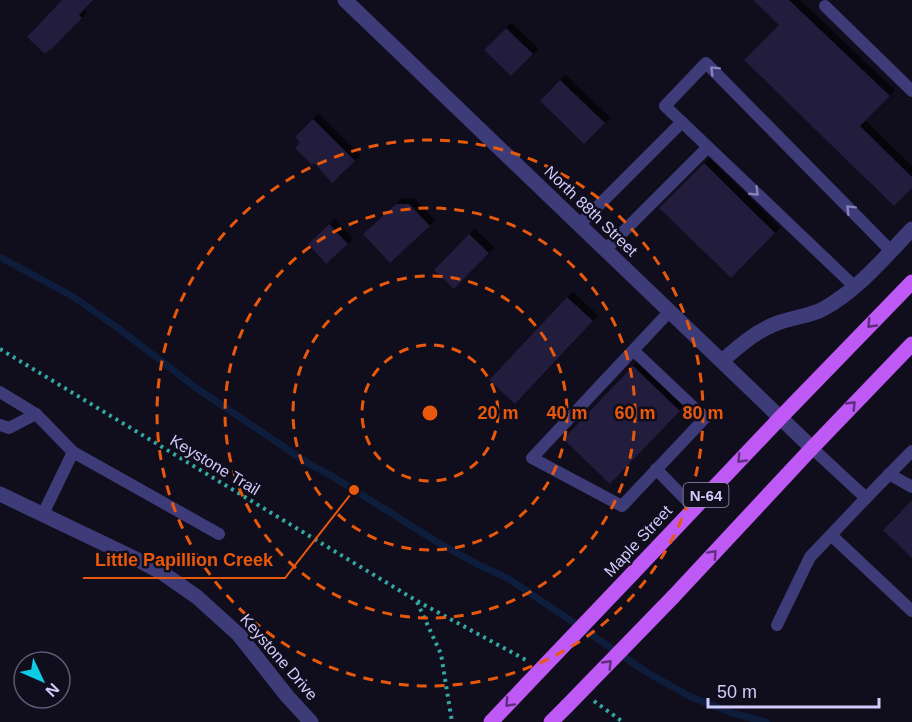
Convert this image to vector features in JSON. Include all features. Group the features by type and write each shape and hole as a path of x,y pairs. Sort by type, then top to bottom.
{"main road":[{"name":"Maple Street","path":"491,722 912,282"},
{"name":"N-64","path":"551,722 673,597 912,344"}],"street":[{"name":"North 88th Street","path":"345,0 812,448"},
{"path":"722,361 746,340 773,325 820,311 846,296 912,229"},
{"name":"Keystone Drive","path":"0,494 138,560 164,574 197,597 239,635 310,722"}],"lane":[{"path":"825,6 912,91"},
{"path":"855,287 665,106 706,63 891,251"},
{"path":"579,225 682,122"},
{"path":"605,250 708,147"},
{"path":"634,351 705,418 622,506 532,458 670,311"},
{"path":"0,392 36,414 73,453 219,534"},
{"path":"0,425 9,428 36,414"},
{"path":"812,448 866,498"},
{"path":"777,625 810,557 912,451"},
{"path":"43,514 73,453"},
{"path":"656,469 694,508"},
{"path":"889,474 912,487"},
{"path":"831,535 912,611"}],"path":[{"name":"Keystone Trail","path":"0,349 417,601 441,654 452,722"}],"building":[{"path":"62,0 93,0 79,15 82,18 45,54 27,37"},
{"path":"753,0 789,0 890,96 860,126 912,177 912,188 894,206 744,60 779,25"},
{"path":"506,28 533,54 511,76 484,50"},
{"path":"560,80 605,123 584,144 540,101"},
{"path":"313,119 355,161 332,183 314,163 312,165 295,148 300,142 295,137"},
{"path":"704,163 775,233 731,278 659,208"},
{"path":"396,204 409,204 430,226 390,263 363,234"},
{"path":"329,224 348,244 326,264 308,244"},
{"path":"469,234 489,253 454,289 434,270"},
{"path":"567,297 593,321 515,404 489,380"},
{"path":"633,366 680,411 610,484 563,439"},
{"path":"912,500 912,558 883,530"}],"waterway":[{"path":"0,257 72,296 195,387 309,464 437,542 509,579 648,673 691,697 732,713 766,722"}],"place":[{"name":"Little Papillion Creek","path":"354,490"}]}
